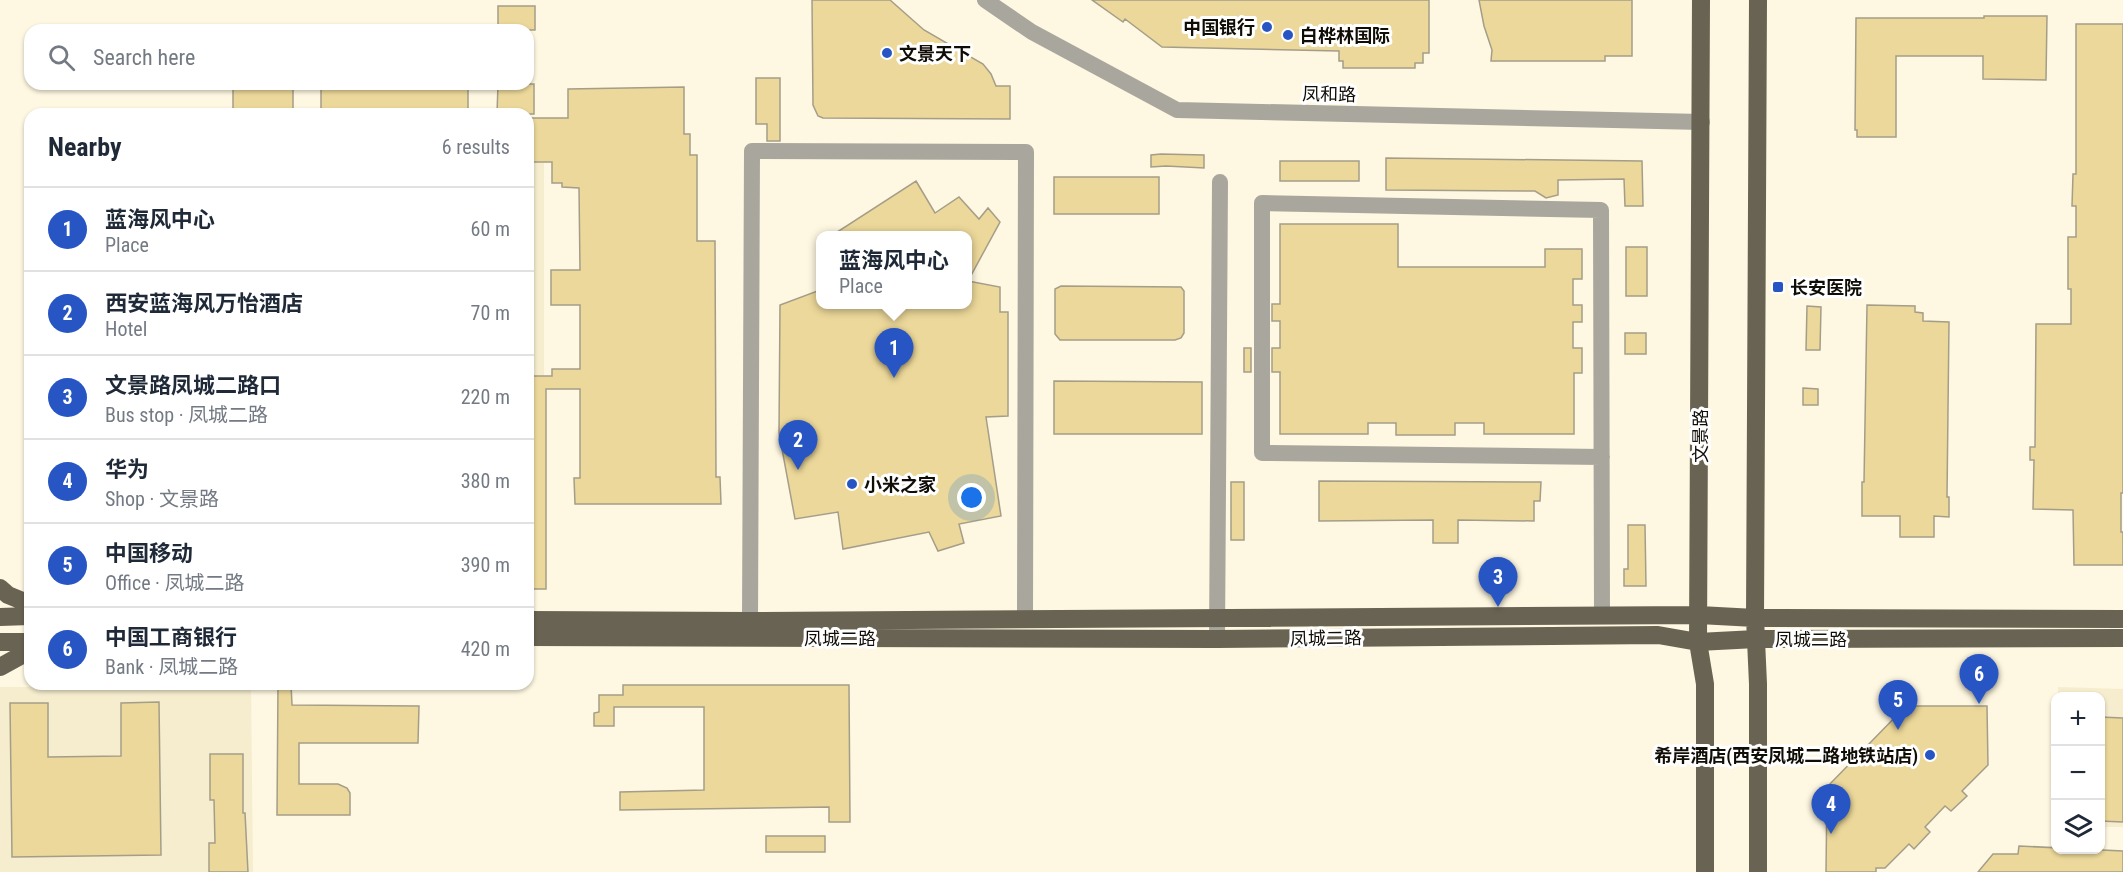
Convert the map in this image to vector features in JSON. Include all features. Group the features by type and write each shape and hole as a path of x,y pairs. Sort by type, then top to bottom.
{"main road":[{"name":"文景路","path":"1701,0 1698,642 1705,684 1705,872"},
{"path":"1758,0 1755,618 1758,684 1758,872"},
{"path":"0,588 8,596 24,602"},
{"name":"凤城二路","path":"534,620 1025,620 1699,615 1755,618 2123,619"},
{"path":"0,617 24,616"},
{"name":"凤城二路","path":"534,637 1217,639 1658,635 1698,642 1756,639 2123,638"},
{"path":"0,642 24,642"},
{"path":"0,666 24,655"}],"street":[{"name":"凤和路","path":"986,0 1032,32 1177,110 1702,122"},
{"path":"750,621 752,151 1026,152 1025,620"},
{"path":"1217,639 1220,182"},
{"path":"1602,457 1262,453 1262,203 1601,210 1602,457 1602,616"}],"shaded area":[{"path":"534,138 544,138 544,446 534,446"},
{"path":"0,687 24,687 24,690 251,690 253,872 0,872"},
{"path":"2058,687 2123,689 2123,827 2105,827 2105,692 2058,692"}],"building":[{"name":"文景天下","path":"812,0 890,0 924,30 983,64 991,74 996,86 1010,86 1010,119 823,118 818,116 813,105"},
{"name":"白桦林国际","path":"1092,0 1429,0 1429,53 1423,53 1423,63 1415,63 1415,68 1343,68 1343,61 1339,61 1339,51 1162,47 1125,19 1123,22"},
{"path":"1479,0 1632,0 1632,56 1605,56 1605,61 1491,61 1492,50"},
{"path":"498,6 535,6 535,30 534,24 498,24"},
{"path":"1984,16 2047,16 2046,80 1983,79 1983,56 1896,56 1896,137 1857,137 1857,130 1855,130 1856,18 1984,18"},
{"path":"2076,24 2123,24 2123,493 2121,493 2121,532 2123,532 2123,565 2074,565 2073,510 2033,509 2034,460 2030,460 2030,447 2035,447 2036,324 2071,324 2068,237 2076,237 2076,206 2072,206 2073,174 2076,174"},
{"path":"756,78 780,78 780,141 767,141 767,124 756,124"},
{"path":"684,87 684,134 690,134 690,155 697,155 697,241 715,241 716,477 720,477 721,504 575,504 574,478 580,478 580,389 546,389 546,589 534,589 534,376 552,376 552,369 580,369 580,305 551,305 551,270 580,270 579,188 562,187 562,183 552,183 552,162 534,162 534,118 568,118 568,89"},
{"path":"233,90 293,90 293,108 233,108"},
{"path":"321,90 468,90 468,108 321,108"},
{"path":"498,90 534,90 534,108 497,108"},
{"path":"1151,155 1204,155 1204,168 1151,167"},
{"path":"1386,158 1642,161 1643,206 1625,206 1624,179 1558,180 1558,195 1546,198 1535,191 1386,190"},
{"path":"1280,161 1359,161 1359,181 1280,181"},
{"path":"1054,177 1159,177 1159,214 1054,214"},
{"path":"916,181 935,213 959,197 979,219 988,208 1000,222 972,274 972,231 839,231"},
{"path":"1280,224 1398,224 1398,267 1545,267 1545,249 1582,249 1582,279 1573,279 1573,305 1582,305 1582,322 1573,322 1573,348 1582,348 1582,373 1574,373 1574,434 1484,434 1484,423 1455,423 1455,435 1396,435 1396,423 1368,423 1368,434 1280,434 1280,372 1272,372 1272,348 1280,348 1280,321 1272,321 1272,304 1280,304"},
{"path":"1626,247 1647,247 1647,296 1626,296"},
{"path":"972,282 1000,287 1000,312 1008,312 1008,416 986,417 1001,516 959,524 964,543 938,551 929,532 843,549 838,512 795,519 779,433 780,305 816,292 816,309 972,309"},
{"path":"1061,286 1181,287 1184,291 1184,333 1181,338 1175,340 1060,340 1055,334 1055,289"},
{"path":"1867,305 1915,306 1915,312 1923,313 1923,321 1949,322 1947,497 1949,497 1949,517 1934,516 1934,537 1900,537 1900,516 1862,516"},
{"path":"1807,306 1821,307 1820,350 1806,350"},
{"path":"1625,333 1646,333 1646,354 1625,354"},
{"path":"1244,348 1251,348 1251,372 1244,372"},
{"path":"1054,381 1202,382 1202,434 1054,434"},
{"path":"1803,388 1818,389 1818,405 1803,405"},
{"path":"1319,481 1541,482 1540,501 1534,501 1534,521 1458,520 1458,543 1433,543 1433,520 1319,521"},
{"path":"1231,482 1244,482 1244,540 1231,540"},
{"path":"1628,525 1645,525 1646,586 1624,586 1624,569 1628,569"},
{"path":"623,685 849,685 850,822 829,822 829,807 620,810 620,792 704,790 704,707 614,707 614,726 594,726 594,713 599,712 599,695 623,695"},
{"path":"278,690 291,690 292,705 419,706 418,743 299,743 299,784 338,784 347,788 350,793 350,815 277,815"},
{"path":"159,702 161,855 12,857 10,703 48,703 48,757 121,756 121,703"},
{"path":"1906,706 1987,706 1988,765 1962,791 1967,796 1951,811 1945,806 1925,827 1930,832 1914,849 1909,844 1885,868 1876,868 1876,872 1826,872 1827,787"},
{"path":"2105,717 2123,718 2123,822 2105,821"},
{"path":"210,754 243,754 243,813 245,813 248,872 209,872 209,843 215,843 214,800 210,800"},
{"path":"766,836 825,836 825,852 766,852"},
{"path":"2019,846 2051,848 2051,854 2105,854 2105,850 2123,851 2123,872 1978,872 1993,854 2018,854"}],"place":[{"name":"中国银行","path":"1267,27"},
{"name":"白桦林国际","path":"1288,35"},
{"name":"文景天下","path":"887,53"},
{"name":"长安医院","path":"1778,287"},
{"name":"蓝海风中心","path":"894,378"},
{"name":"西安蓝海风万怡酒店","path":"798,470"},
{"name":"小米之家","path":"852,484"},
{"name":"文景路凤城二路口","path":"1498,607"},
{"name":"中国工商银行","path":"1979,704"},
{"name":"中国移动","path":"1898,730"},
{"name":"希岸酒店(西安凤城二路地铁站店)","path":"1930,755"},
{"name":"华为","path":"1831,834"}]}
